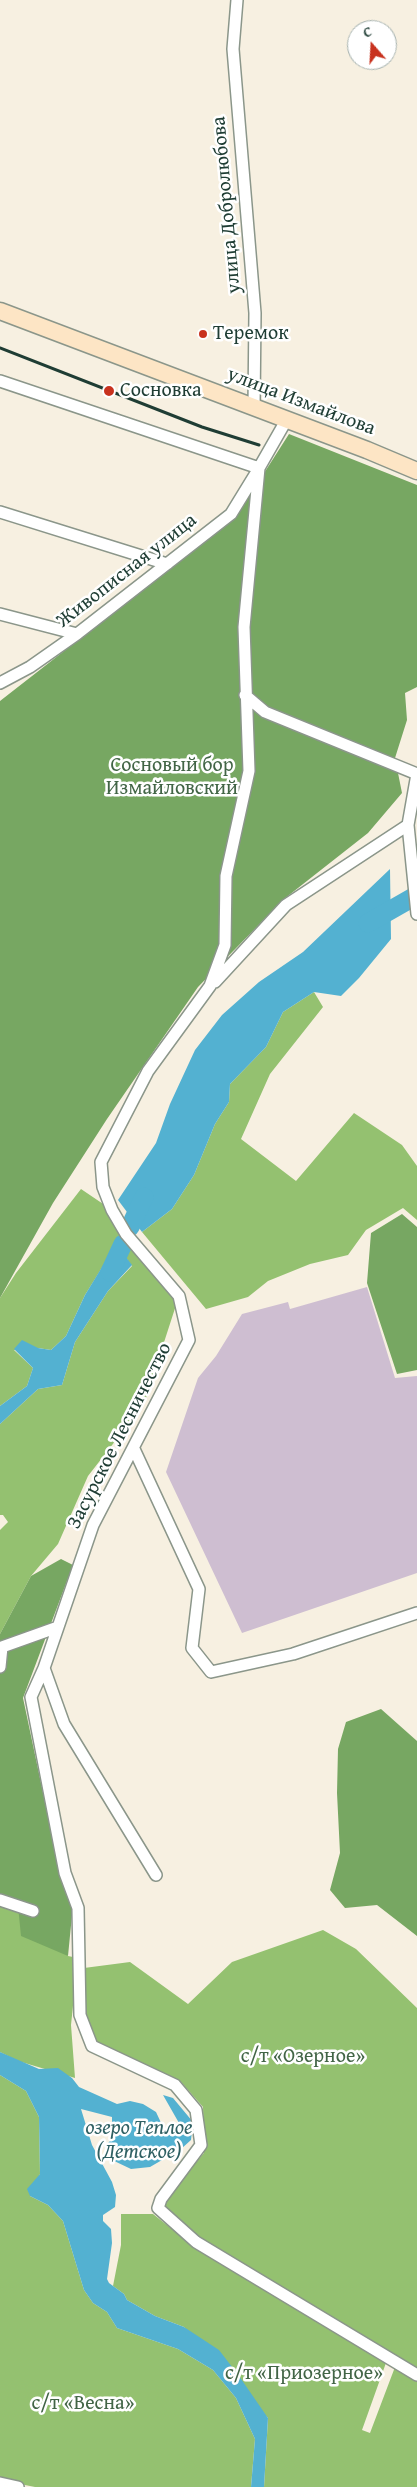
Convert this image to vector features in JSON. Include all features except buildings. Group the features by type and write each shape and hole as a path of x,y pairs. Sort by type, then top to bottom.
{"main road":[{"name":"улица Измайлова","path":"0,311 287,419 417,471"}],"street":[{"name":"улица Добролюбова","path":"237,0 233,49 255,313 254,407"},
{"path":"0,381 259,468"},
{"name":"Живописная улица","path":"0,683 30,667 77,634 231,514 287,419"},
{"name":"Засурское Лесничество","path":"259,468 244,627 249,771 226,876 225,945 210,986 148,1071 101,1162 103,1186 112,1210 126,1234 179,1296 189,1340 93,1525 44,1668 31,1697 65,1873 78,1908 80,2015 92,2046 175,2085 196,2110 201,2145 161,2199 158,2208 196,2242 417,2374"},
{"path":"0,512 167,564"},
{"path":"0,614 77,634"},
{"path":"245,695 265,712 417,777 408,825 417,914"},
{"path":"210,986 286,904 408,825"},
{"path":"134,1449 199,1589 192,1648 211,1672 293,1654 417,1613"},
{"path":"0,1667 2,1647 58,1627"},
{"path":"44,1668 64,1724 156,1875"},
{"path":"0,1900 32,1911"},
{"path":"0,2483 18,2487"}],"shaded area":[{"path":"367,1287 395,1378 417,1376 417,1573 242,1633 166,1472 198,1378 216,1356 242,1314 288,1302 290,1309"}],"green space":[{"name":"Сосновый бор Измайловский","path":"289,434 417,485 417,687 405,693 407,720 395,758 402,793 368,833 284,899 198,987 107,1119 53,1203 0,1298 0,701 236,517"},
{"path":"314,992 323,1007 270,1074 241,1139 296,1181 354,1113 402,1145 417,1166 417,1220 403,1208 366,1230 348,1255 310,1264 268,1281 248,1297 206,1309 142,1232 172,1209 194,1175 215,1124 229,1102 230,1084 266,1047 283,1012"},
{"path":"81,1189 112,1210 179,1296 144,1404 88,1476 58,1544 31,1576 0,1634 0,1530 8,1522 3,1515 0,1515 0,1424 38,1389 62,1385 75,1342 108,1291 132,1266 116,1245 85,1295 66,1336 51,1350 38,1348 14,1350 33,1368 27,1386 0,1406 0,1298 16,1273"},
{"path":"402,1214 417,1227 417,1370 397,1374 367,1283 371,1233"},
{"path":"61,1559 73,1565 23,1698 60,1873 73,1905 68,1956 21,1936 18,1906 0,1900 0,1634 31,1576"},
{"path":"381,1709 417,1741 417,1936 377,1905 345,1908 330,1890 340,1853 337,1793 338,1749 346,1722"},
{"path":"0,1900 18,1905 68,1956 78,1958 71,2025 75,2078 18,2061 0,2052"},
{"name":"с/т «Озерное»","path":"323,1930 356,1949 417,2008 417,2370 200,2239 163,2207 167,2195 204,2153 203,2107 181,2082 94,2040 85,2023 84,1968 130,1962 188,2004 232,1962"},
{"name":"с/т «Весна»","path":"0,2075 26,2091 39,2117 40,2174 30,2196 48,2205 63,2221 84,2290 93,2303 107,2312 117,2328 178,2349 213,2370 236,2398 255,2439 251,2487 35,2487 0,2480"},
{"name":"с/т «Приозерное»","path":"121,2214 153,2214 192,2245 387,2360 362,2430 370,2433 395,2367 417,2379 417,2487 264,2487 268,2418 184,2327 155,2316 127,2300 124,2294 113,2286 121,2245"}],"water":[{"path":"390,869 391,939 359,978 341,996 314,992 283,1012 266,1047 230,1084 229,1102 215,1124 194,1175 172,1209 142,1232 118,1200 156,1143 170,1104 195,1050 222,1015 259,982 303,952"},
{"path":"116,1244 132,1265 108,1291 75,1342 62,1385 38,1389 0,1424 0,1406 27,1386 33,1368 14,1349 22,1340 38,1348 51,1350 66,1336 85,1295"},
{"name":"озеро Теплое (Детское)","path":"0,2052 39,2069 58,2068 72,2078 79,2087 117,2104 130,2101 143,2104 156,2112 163,2127 173,2135 178,2131 179,2123 163,2095 173,2098 193,2122 191,2140 181,2149 150,2167 131,2169 110,2159 106,2145 112,2139 112,2117 81,2109 92,2145 112,2182 116,2195 115,2207 103,2215 103,2221 111,2229 112,2243 107,2279 109,2283 124,2294 127,2300 155,2316 184,2327 219,2350 239,2376 268,2418 264,2487 251,2487 255,2439 236,2398 213,2370 178,2349 117,2328 107,2312 93,2303 84,2290 63,2221 48,2205 30,2196 27,2189 40,2174 39,2117 26,2091 0,2075"}],"waterway":[{"path":"368,923 417,895"},
{"path":"130,1227 144,1197"},
{"path":"110,1272 123,1244"}],"railway":[{"path":"0,348 202,427 259,445"}],"place":[{"name":"Теремок","path":"203,334"},
{"name":"Сосновка","path":"109,391"}]}
